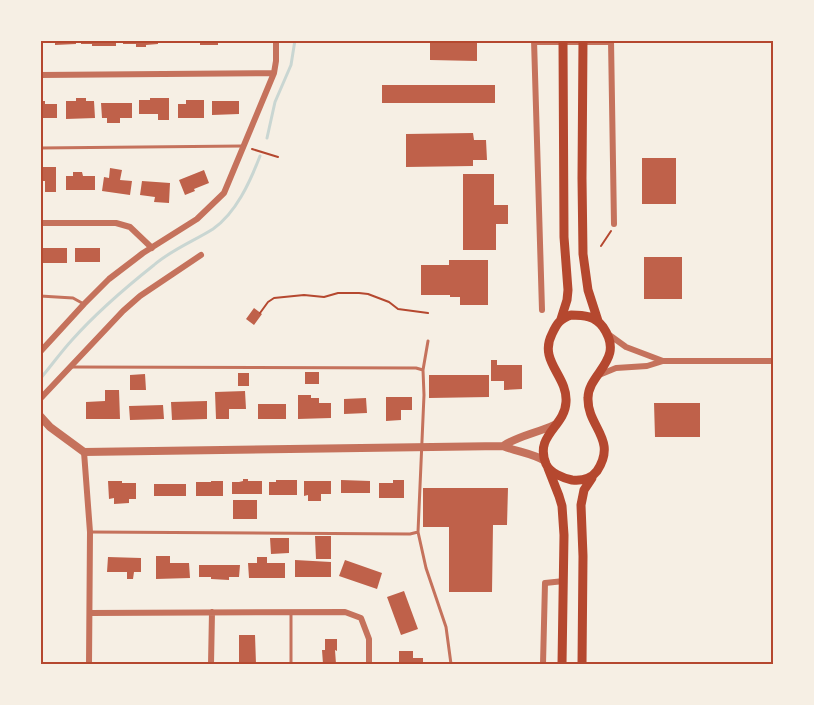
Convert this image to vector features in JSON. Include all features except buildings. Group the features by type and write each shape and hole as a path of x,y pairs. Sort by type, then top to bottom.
{"main road":[{"path":"562,664 564,581 562,506 543,450 544,443 565,410 566,396 547,349 549,340 561,319 568,290 564,237 563,41"},
{"path":"582,664 581,505 587,484 603,457 604,445 589,409 588,394 590,386 605,367 610,345 607,334 598,321 588,290 583,254 584,41"},
{"path":"561,319 571,315 580,315 598,321"},
{"path":"547,465 556,474 574,480 588,479 595,473"}],"street":[{"path":"40,352 109,279 142,253 198,219 224,193 274,73 276,40"},
{"path":"542,310 534,41 611,41 613,227"},
{"path":"40,75 274,73"},
{"path":"40,223 116,223 130,227 152,248"},
{"path":"40,399 123,311 140,296 201,255"},
{"path":"607,334 626,347 663,361"},
{"path":"599,375 616,368 647,366 663,361 774,361"},
{"path":"40,416 50,427 84,452 503,446 514,452 532,455 547,465"},
{"path":"503,446 513,439 554,425"},
{"path":"84,452 90,532 89,664"},
{"path":"543,664 545,583 564,581"},
{"path":"211,664 212,612"},
{"path":"90,613 345,612 361,618 369,639 369,664"}],"lane":[{"path":"40,148 244,146"},
{"path":"40,296 73,298 84,304"},
{"path":"428,340 423,370 418,532 426,568 446,627 451,664"},
{"path":"71,367 416,368 423,370"},
{"path":"90,532 410,534 418,532"},
{"path":"291,612 291,664"}],"path":[{"path":"244,146 278,157"},
{"path":"601,246 613,227"},
{"path":"260,313 274,298 304,295 324,297 359,293 389,302 398,309 428,313"}],"waterway":[{"path":"267,138 275,102 291,65 295,40"},
{"path":"40,379 64,349 122,291 175,250 213,229 229,214 252,176 260,156"}]}
